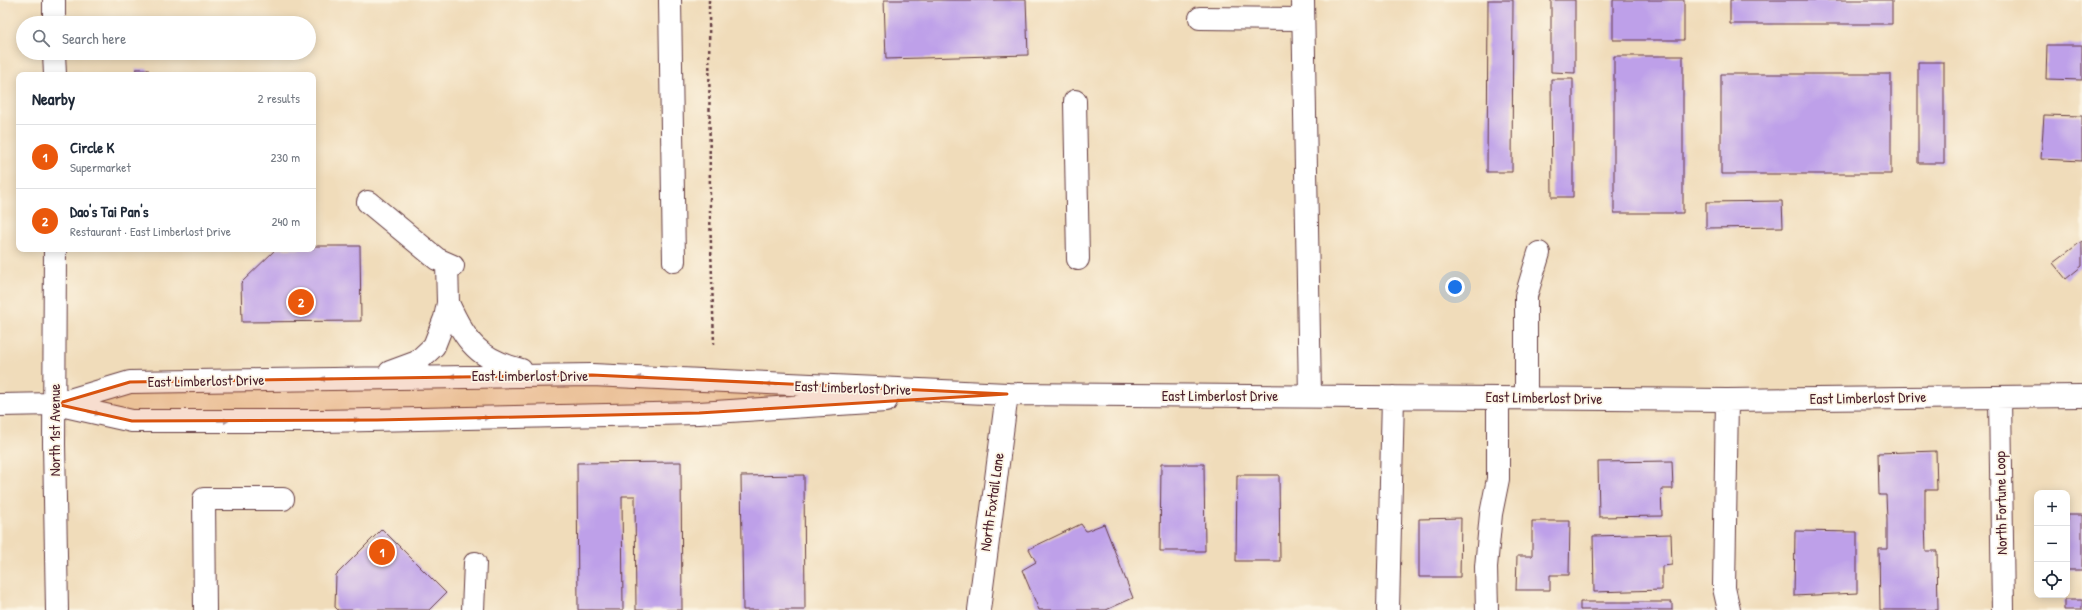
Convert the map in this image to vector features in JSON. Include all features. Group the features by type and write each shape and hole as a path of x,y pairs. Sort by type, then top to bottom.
{"street":[{"path":"54,0 54,16"},
{"path":"670,0 674,260"},
{"path":"1200,18 1303,9 1310,396"},
{"path":"54,60 55,72"},
{"path":"1075,101 1078,260"},
{"path":"368,202 437,259 450,265 448,303 445,318 434,346 417,362 373,378"},
{"name":"North 1st Avenue","path":"55,252 56,404 54,444 57,610"},
{"path":"1526,398 1526,296 1539,253"},
{"path":"448,303 456,322 483,356 506,366 545,376"},
{"name":"East Limberlost Drive","path":"56,404 130,382 592,375 1007,394 1727,400 2082,396"},
{"name":"East Limberlost Drive","path":"0,405 56,404 132,421 353,420 699,413 1007,394"},
{"name":"North Foxtail Lane","path":"979,610 1007,394"},
{"path":"1388,610 1393,397"},
{"name":"North Fortune Loop","path":"2000,397 2002,610"},
{"path":"1488,610 1486,567 1491,514 1498,479 1498,398"},
{"path":"1727,400 1724,588 1729,610"},
{"path":"205,610 204,499 283,499"},
{"path":"473,610 475,563"}],"path":[{"path":"709,0 710,214 714,344"}],"highlighted area":[{"path":"592,375 1007,394 699,413 377,420 132,421 56,404 130,382"}],"building":[{"path":"884,0 1026,0 1028,55 886,59"},
{"path":"1488,0 1513,0 1512,172 1487,172"},
{"path":"1551,0 1575,0 1575,73 1551,72"},
{"path":"1613,0 1684,0 1684,40 1613,40"},
{"path":"1730,0 1892,0 1892,24 1730,24"},
{"path":"2047,45 2082,45 2082,80 2046,79"},
{"path":"1614,56 1683,56 1683,213 1614,213"},
{"path":"1918,62 1944,62 1944,163 1918,163"},
{"path":"136,69 148,69 148,72 136,72"},
{"path":"1721,74 1891,74 1891,174 1721,174"},
{"path":"1551,79 1573,79 1573,197 1552,197"},
{"path":"2044,115 2082,116 2082,161 2041,159"},
{"path":"1782,201 1783,227 1706,228 1706,202"},
{"path":"2082,241 2082,266 2066,279 2053,263"},
{"path":"316,246 360,246 361,321 242,322 241,283 273,252 316,252"},
{"path":"1936,451 1937,490 1925,490 1925,520 1926,551 1937,551 1938,610 1880,610 1879,549 1887,549 1887,520 1886,495 1879,495 1878,453"},
{"path":"1672,461 1673,489 1661,489 1662,516 1599,517 1598,462"},
{"path":"681,462 682,610 636,610 635,496 622,496 623,610 578,610 577,463"},
{"path":"1161,464 1204,464 1205,551 1160,551"},
{"path":"804,475 805,610 743,610 741,476"},
{"path":"1237,475 1279,475 1280,561 1236,561"},
{"path":"2070,515 2082,515 2082,570 2070,570"},
{"path":"1461,518 1460,577 1419,577 1419,519"},
{"path":"1532,521 1570,521 1569,575 1550,575 1550,590 1516,590 1517,556 1532,556"},
{"path":"1081,524 1086,531 1104,524 1133,598 1106,610 1039,610 1022,570 1036,562 1029,549"},
{"path":"382,529 446,593 429,610 338,610 335,607 336,575"},
{"path":"1795,531 1857,532 1857,593 1794,596"},
{"path":"1671,534 1672,565 1662,566 1662,590 1594,592 1593,536"},
{"path":"2064,600 2082,600 2082,610 2064,610"},
{"path":"1580,602 1672,602 1672,610 1580,610"}],"place":[{"name":"Dao's Tai Pan's","path":"301,302"},
{"name":"Circle K","path":"382,552"}]}
